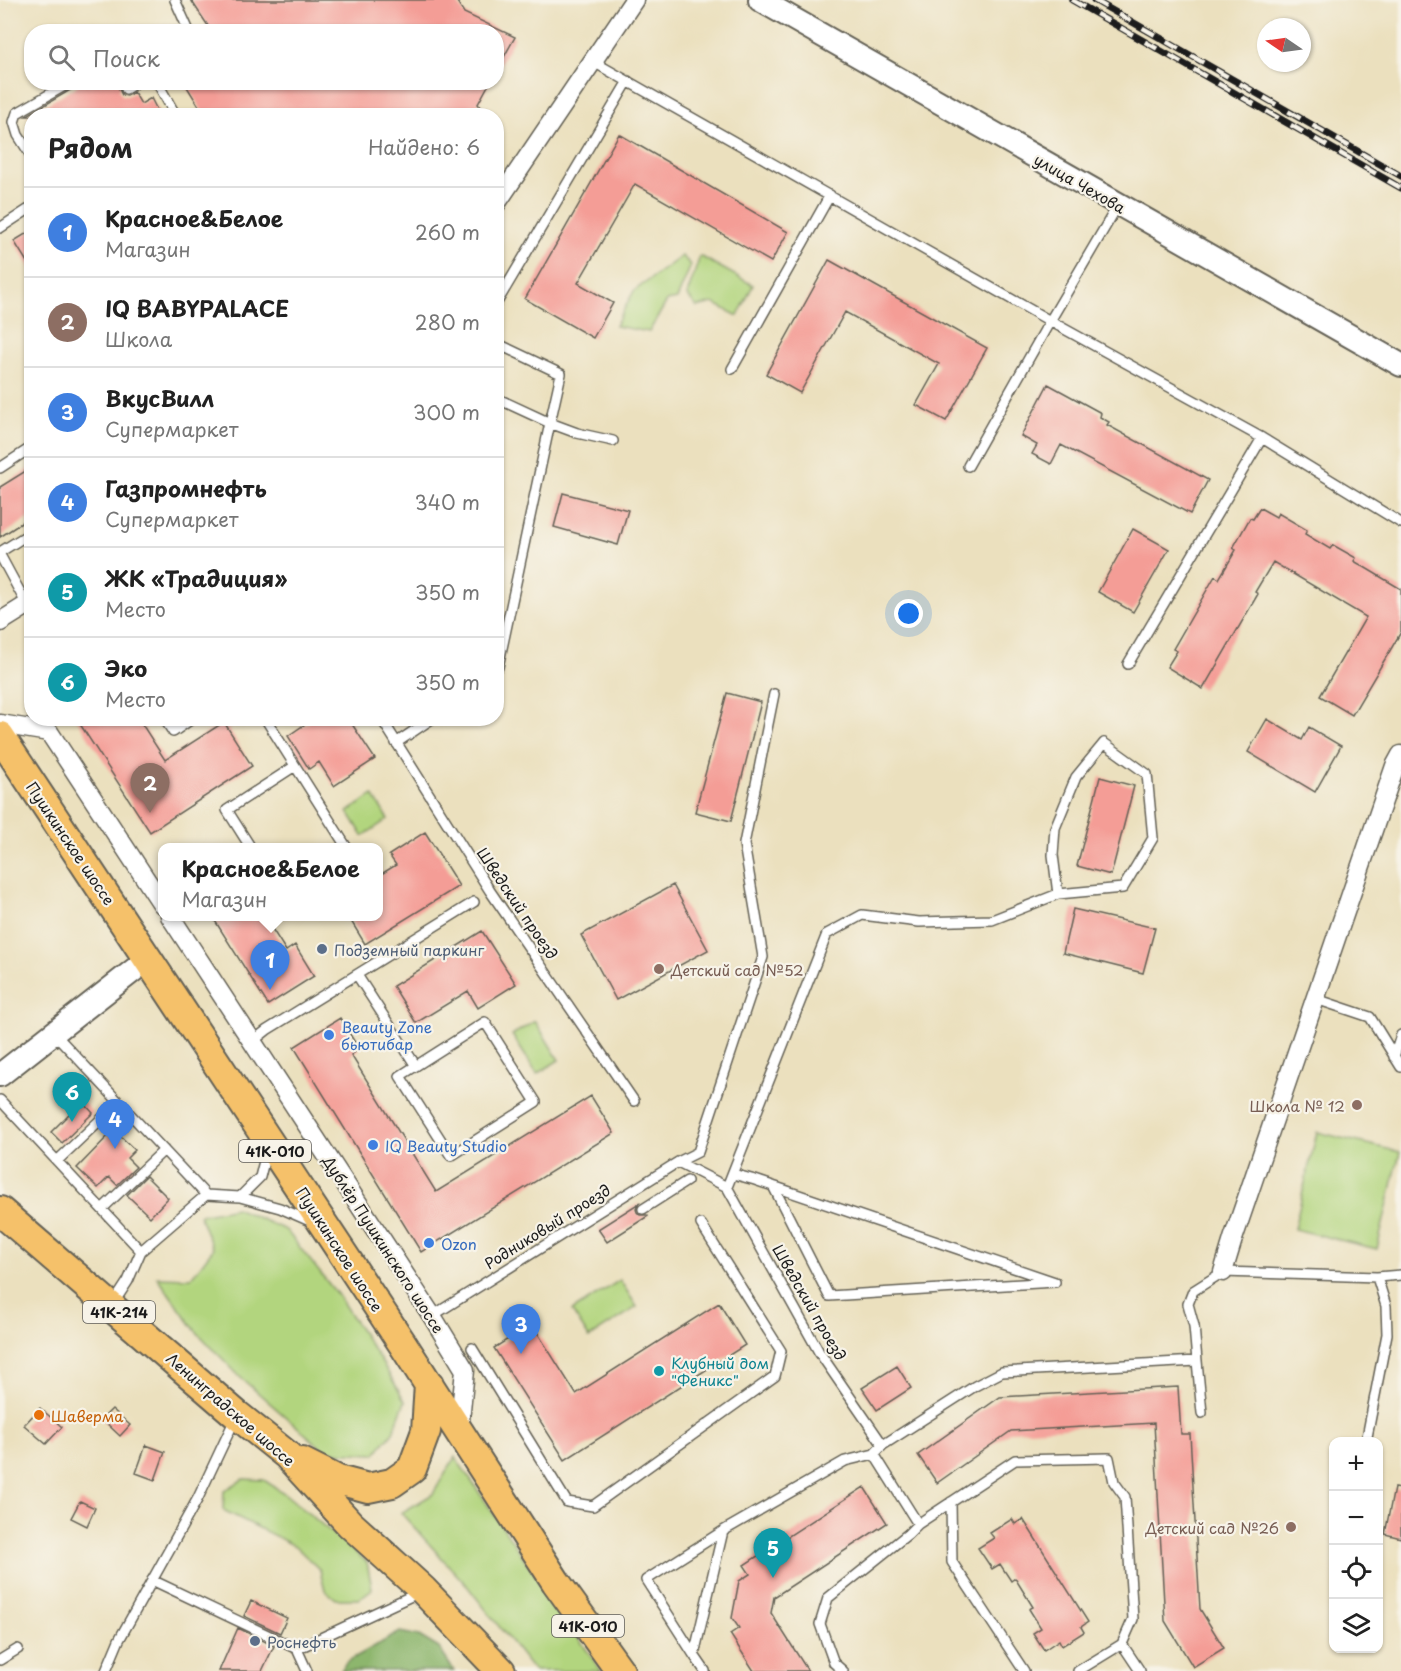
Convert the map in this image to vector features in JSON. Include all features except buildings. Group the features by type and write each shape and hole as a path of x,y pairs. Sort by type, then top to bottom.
{"main road":[{"name":"Пушкинское шоссе","path":"0,736 429,1384 556,1582 620,1671"},
{"name":"Ленинградское шоссе","path":"0,1211 287,1455 350,1524 423,1590 501,1671"},
{"path":"287,1455 338,1480 368,1488 392,1484 412,1469 426,1431 429,1384"}],"street":[{"path":"504,192 634,0"},
{"name":"улица Чехова","path":"760,0 1401,365"},
{"path":"0,622 24,607"},
{"path":"0,723 49,732 158,898"},
{"path":"1223,1272 1395,765 1401,755"},
{"name":"Дублёр Пушкинского шоссе","path":"173,921 465,1370 459,1431"},
{"path":"0,1075 148,959"}],"lane":[{"path":"175,0 186,24"},
{"path":"592,61 1050,321 1262,438 1401,523"},
{"path":"504,290 628,81"},
{"path":"26,108 57,90"},
{"path":"161,90 172,108"},
{"path":"24,109 17,113 14,122 24,144"},
{"path":"732,369 830,195"},
{"path":"968,466 1118,205"},
{"path":"0,228 24,212"},
{"path":"504,347 561,374 504,639"},
{"path":"504,402 577,433 614,441"},
{"path":"1128,664 1262,438"},
{"path":"0,468 24,452"},
{"path":"24,537 0,553 24,595"},
{"name":"Родниковый проезд","path":"432,1316 678,1162 698,1152 763,957 744,844 774,694"},
{"path":"169,726 173,732 182,726"},
{"path":"270,726 344,843"},
{"name":"Шведский проезд","path":"386,726 490,891 634,1101"},
{"path":"396,743 421,726"},
{"path":"678,1162 727,1187 827,934 862,915 919,922 992,920 1058,894 1123,888 1153,838 1147,774 1104,743 1076,777 1055,828 1053,855 1058,894"},
{"path":"248,843 227,810 295,766"},
{"path":"252,1042 267,1030 474,902"},
{"path":"357,975 416,1066"},
{"path":"1316,999 1370,1017 1401,1067"},
{"path":"486,1022 536,1102 451,1156 400,1076 416,1066 486,1022"},
{"path":"54,1033 206,1195 240,1197 280,1208 325,1227"},
{"path":"1394,1057 1401,1035"},
{"path":"0,1100 141,1251"},
{"path":"57,1161 119,1102"},
{"path":"240,1197 260,1177 269,1141"},
{"path":"102,1209 164,1150"},
{"path":"734,1173 1055,1282 829,1296 772,1186"},
{"path":"643,1209 687,1181"},
{"name":"Шведский проезд","path":"727,1187 819,1352 883,1445"},
{"path":"112,1306 128,1281 141,1251 206,1195"},
{"path":"472,1348 567,1502 593,1506 775,1376 781,1351 701,1224"},
{"path":"1202,1413 1194,1326 1188,1304 1193,1291 1223,1272 1377,1277 1401,1275"},
{"path":"1367,1437 1387,1334 1386,1306 1377,1277"},
{"path":"705,1671 646,1580 723,1531 844,1461 874,1454 883,1445 975,1386 1002,1372 1197,1361"},
{"path":"106,1671 119,1640 198,1498 237,1414"},
{"path":"874,1454 918,1524"},
{"path":"843,1671 834,1663 820,1624 828,1598 918,1524 1015,1460 1109,1458 1114,1482 1125,1497 1132,1619 1122,1644 1078,1671"},
{"path":"951,1502 952,1562 1024,1671"},
{"path":"694,1655 723,1531"},
{"path":"152,1580 297,1648 307,1671"},
{"path":"297,1648 423,1590"},
{"path":"1122,1644 1140,1671"},
{"path":"0,1660 18,1649"}],"green space":[{"path":"682,256 691,265 677,299 667,301 649,332 615,326 634,291"},
{"path":"700,256 753,285 738,316 713,303 697,307 687,295"},
{"path":"373,795 388,819 363,836 348,812"},
{"path":"535,1021 559,1060 537,1074 512,1035"},
{"path":"1317,1132 1400,1152 1377,1249 1294,1229"},
{"path":"236,1208 286,1230 337,1294 405,1401 393,1432 375,1454 326,1452 241,1378 195,1330 157,1277 191,1278 213,1249 199,1215"},
{"path":"620,1280 637,1307 589,1338 572,1311"},
{"path":"455,1457 601,1671 534,1671 468,1587 401,1513 433,1494"},
{"path":"243,1479 264,1480 284,1493 367,1562 372,1589 359,1599 336,1599 325,1590 320,1570 295,1546 223,1510 224,1491"},
{"path":"400,1632 419,1636 439,1648 454,1671 341,1671 346,1662"}],"railway":[{"path":"1072,0 1401,188"},
{"path":"1094,0 1401,176"}],"place":[{"name":"IQ BABYPALACE","path":"150,813"},
{"name":"Подземный паркинг","path":"322,949"},
{"name":"Детский сад №52","path":"659,969"},
{"name":"Красное&Белое","path":"270,990"},
{"name":"Beauty Zone бьютибар","path":"329,1035"},
{"name":"Школа № 12","path":"1357,1105"},
{"name":"Эко","path":"72,1122"},
{"name":"IQ Beauty Studio","path":"373,1145"},
{"name":"Газпромнефть","path":"115,1149"},
{"name":"Ozon","path":"429,1243"},
{"name":"ВкусВилл","path":"521,1354"},
{"name":"Клубный дом \"Феникс\"","path":"659,1371"},
{"name":"Шаверма","path":"39,1415"},
{"name":"Детский сад №26","path":"1291,1527"},
{"name":"ЖК «Традиция»","path":"773,1578"},
{"name":"Роснефть","path":"255,1641"}]}
